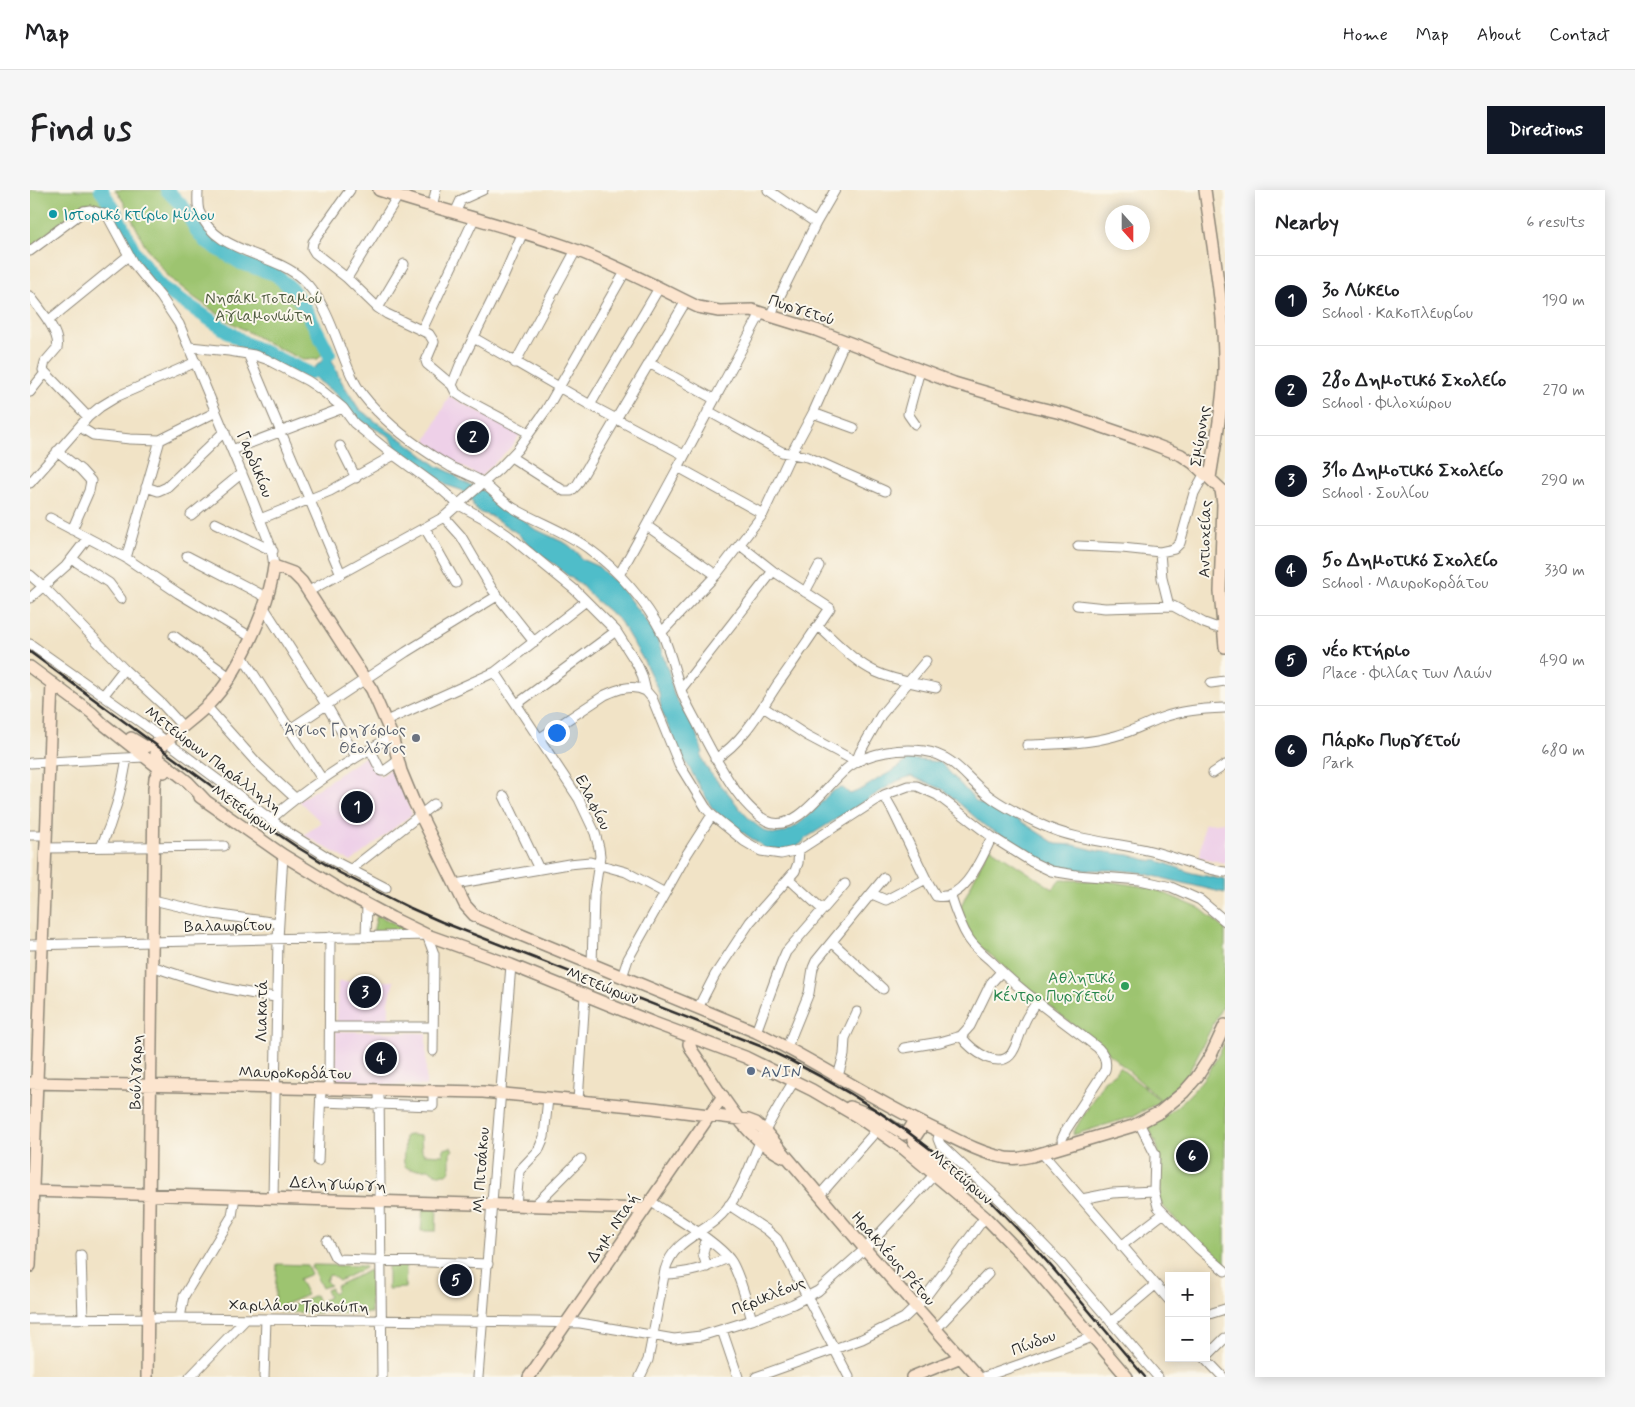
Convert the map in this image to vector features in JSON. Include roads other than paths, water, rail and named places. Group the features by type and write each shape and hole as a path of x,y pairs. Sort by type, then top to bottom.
{"street":[{"path":"198,190 199,210 213,231 234,245 294,272 309,286 324,312 357,387 377,412 392,426 450,466 483,483 507,504 586,546 619,575 640,600 661,633 681,689 715,759 731,784 762,817 776,823 788,822 798,817 855,761 881,715 926,661"},
{"path":"350,190 313,242 312,248 378,308 429,334 434,342 426,361 427,364 452,385 453,389 460,396 529,433"},
{"name":"Πυργετού","path":"379,190 523,232 576,250 698,307 719,311 752,310 766,314 985,393 1065,414 1150,443 1180,455 1193,463 1223,492"},
{"path":"432,207 436,190"},
{"path":"455,213 461,200 483,190"},
{"path":"768,190 816,223"},
{"path":"619,575 648,526 714,399 766,314 835,190"},
{"name":"Σμύρνης","path":"1205,190 1223,330 1224,380 1207,476"},
{"path":"347,278 398,196"},
{"name":"Γαρδικίου","path":"30,251 84,211 90,210 106,215 128,256 165,302 179,324 242,473 272,551 274,566 264,602 251,637 230,678 207,706 165,741"},
{"path":"422,330 474,219"},
{"path":"452,385 523,232"},
{"path":"515,362 576,250"},
{"path":"48,322 128,256"},
{"path":"378,308 404,264"},
{"path":"309,591 444,516 459,505 511,457 546,410 625,272"},
{"path":"590,405 659,288"},
{"path":"30,296 57,337 58,345 45,362 43,370 88,417"},
{"path":"511,457 564,491 571,491 577,485 686,301"},
{"path":"474,338 590,405 684,455"},
{"path":"661,633 716,575 763,514 791,454 813,413 845,341"},
{"path":"190,347 248,354 266,359 308,381 343,408 354,423 394,455 442,490 459,505 483,518 509,536 562,578 616,631 637,664 646,690 652,698 679,764 712,815 744,841 761,851 781,854 799,850 884,795 908,786 925,789 946,802 992,837 1032,862 1051,871 1085,876 1140,880 1171,887 1200,900 1225,921"},
{"path":"248,354 341,574"},
{"path":"30,483 88,417 110,400 196,362"},
{"path":"649,363 714,399"},
{"path":"915,424 908,414 920,370"},
{"path":"30,392 45,373"},
{"path":"232,450 343,408"},
{"path":"708,411 782,452 808,457 885,491"},
{"path":"80,427 93,435 113,438 160,440 216,412"},
{"path":"813,413 854,428"},
{"path":"146,487 158,491 167,487 224,431"},
{"path":"126,558 160,440"},
{"path":"340,446 356,478"},
{"path":"57,451 81,470 91,481 89,491 72,530"},
{"path":"260,519 330,492 394,455"},
{"path":"678,467 763,514"},
{"path":"191,515 242,473"},
{"path":"1078,546 1160,552 1172,551 1179,545 1192,498 1207,476"},
{"name":"Αντιοχείας","path":"1223,492 1220,592 1225,647"},
{"path":"444,516 461,536 497,596 534,642"},
{"path":"50,518 126,558 178,593 251,637"},
{"path":"215,523 272,551"},
{"path":"648,526 716,575"},
{"path":"425,528 456,583"},
{"path":"30,598 72,559 87,539"},
{"path":"715,759 736,742 763,707 830,608 773,572 740,545"},
{"path":"1160,552 1162,578 1169,606"},
{"path":"187,556 264,602 356,757"},
{"path":"72,559 109,584 121,599"},
{"path":"274,566 293,573 309,591 366,679 392,736 398,761 420,816 466,908 474,915 756,1032 787,1047 919,1122 1002,1158 1022,1158 1063,1147 1139,1123 1160,1112 1188,1087 1207,1062 1225,1025"},
{"path":"805,592 819,566"},
{"path":"681,689 773,572"},
{"path":"30,575 124,669 162,704 183,727"},
{"path":"290,730 366,679 497,596"},
{"path":"386,721 495,672 586,602"},
{"path":"1077,605 1105,608 1169,606 1181,610 1204,623 1215,627 1222,626"},
{"path":"818,626 870,669 892,678 936,688"},
{"path":"517,704 616,631"},
{"path":"174,636 230,678"},
{"name":"Μετεώρων Παράλληλη","path":"30,644 165,741 270,820 316,851 386,888"},
{"path":"242,656 322,779"},
{"name":"Μετεώρων","path":"30,667 92,713 160,769 282,855 367,905 427,935 745,1057 834,1103 877,1130 935,1174 983,1215 1015,1247 1127,1377"},
{"path":"103,696 124,669"},
{"name":"Ελαφίου","path":"495,672 579,799 600,848 594,895 592,965"},
{"path":"1211,683 1225,681"},
{"path":"30,1266 36,945 46,835 52,683"},
{"path":"540,738 610,692 627,687 646,690"},
{"path":"207,706 257,763 295,798"},
{"path":"763,707 806,735 855,761 897,751 922,751 940,754 949,759 992,798 1045,826 1080,838 1156,852 1225,872"},
{"path":"1028,745 1066,744 1096,740 1120,734 1162,717 1178,713 1225,708"},
{"path":"92,713 105,719 146,747 165,741"},
{"path":"270,820 295,798 322,779 392,736"},
{"path":"165,741 156,754 160,760 195,788 206,801"},
{"path":"370,749 381,771 384,771 398,761"},
{"path":"30,763 144,757"},
{"path":"101,847 117,808 127,758"},
{"path":"1213,773 1225,765"},
{"name":"Βούλγαρη","path":"148,1377 154,784 160,769"},
{"path":"884,795 936,896 941,897 950,894 970,880 992,837"},
{"path":"504,796 540,869"},
{"path":"350,870 434,804"},
{"path":"622,977 628,959 701,830 712,815"},
{"path":"30,835 46,835"},
{"path":"45,848 224,846"},
{"path":"698,1008 715,975 750,922 789,879 798,863 799,850"},
{"name":"Λιακατά","path":"273,1198 276,997 282,855"},
{"path":"455,884 582,862 598,863 626,872 665,893"},
{"path":"787,1047 809,993 813,968 884,878"},
{"path":"789,879 823,910"},
{"path":"872,894 886,900 926,879"},
{"path":"756,1032 786,952 845,884"},
{"path":"950,894 958,918 970,941 1001,972 1102,1053 1106,1063 1105,1070 1066,1130 1062,1139 1063,1147"},
{"path":"153,900 213,914 278,923"},
{"path":"366,936 367,905"},
{"path":"427,935 434,954 433,1051"},
{"name":"Βαλαωρίτου","path":"36,945 427,935"},
{"path":"318,1161 321,1102 325,1089 330,1026 330,937"},
{"path":"832,942 883,989"},
{"path":"152,966 217,988 276,997"},
{"name":"Μ. Πιτσάκου","path":"478,1377 511,966"},
{"path":"904,1048 940,1042 961,1036 970,1026 991,982 1001,972"},
{"path":"578,1101 585,996"},
{"path":"961,1036 967,1045 983,1056 997,1061 1004,1060 1013,1052 1025,1021 1037,1002"},
{"path":"838,1076 844,1056 845,1038 857,1012"},
{"path":"330,1026 433,1027"},
{"path":"690,1036 690,1047 738,1119 760,1142 773,1152 788,1159"},
{"path":"640,1377 648,1360 668,1261 684,1242 716,1220 729,1205 747,1175 765,1131 794,1081"},
{"name":"Μαυροκορδάτου","path":"33,1083 501,1093 709,1115 756,1123 788,1159"},
{"path":"379,1090 382,1377"},
{"path":"321,1102 432,1106 433,1091"},
{"name":"Δημ. Νταή","path":"529,1377 723,1096"},
{"path":"516,1205 519,1171 532,1158 544,1137 548,1098"},
{"path":"834,1103 867,1113 904,1134 919,1122"},
{"path":"756,1377 835,1349 897,1323 916,1308 983,1215 943,1169 917,1146 913,1140 919,1122"},
{"path":"1139,1123 1155,1154 1154,1191 1156,1202 1164,1213 1198,1248 1225,1271"},
{"path":"819,1196 877,1130"},
{"path":"940,1132 938,1141 943,1148 1019,1218 1060,1262 1158,1377"},
{"path":"1042,1153 1165,1295"},
{"path":"534,1206 581,1159"},
{"name":"Ηρακλέους Ρέτου","path":"788,1159 978,1377"},
{"name":"Περικλέους","path":"567,1323 594,1325 653,1336 682,1338 700,1336 752,1320 808,1297 829,1281 865,1249 935,1174"},
{"name":"Δεληγιώργη","path":"31,1191 534,1206 648,1205"},
{"path":"1082,1199 1112,1193 1154,1191"},
{"path":"180,1318 184,1296 232,1216 235,1207 235,1196"},
{"path":"648,1205 696,1232 728,1258 736,1272 752,1320"},
{"path":"729,1205 767,1230 777,1239 849,1377"},
{"path":"1121,1246 1164,1213"},
{"path":"706,1239 703,1254 707,1267"},
{"path":"327,1240 335,1257 338,1259 488,1264"},
{"path":"81,1255 83,1319"},
{"path":"664,1274 687,1273 728,1258"},
{"path":"936,1330 988,1274"},
{"path":"1111,1322 1155,1284"},
{"path":"1210,1313 1225,1309"},
{"name":"Χαριλάου Τρικούπη","path":"30,1319 180,1318 567,1323"},
{"path":"190,1377 246,1319"},
{"path":"264,1377 266,1319"},
{"path":"722,1330 738,1377"},
{"name":"Πίνδου","path":"984,1377 1024,1364 1092,1337"},
{"path":"1210,1354 1225,1338"},
{"path":"912,1377 961,1357"},
{"path":"1210,1362 1223,1377"}],"water":[{"path":"329,354 340,379 359,409 437,466 452,473 462,481 486,492 491,500 501,509 523,519 533,528 567,544 578,553 581,559 599,567 610,578 615,580 655,633 669,673 674,695 694,727 706,767 740,809 763,830 775,834 786,831 803,820 835,790 843,788 850,794 858,791 897,768 908,759 940,762 977,802 1019,820 1056,844 1074,845 1159,861 1192,873 1225,880 1225,893 1137,872 1074,870 1057,867 985,826 944,790 911,776 897,781 806,838 801,844 788,849 768,850 722,818 712,808 676,745 661,710 659,692 644,661 620,621 581,585 556,565 538,554 517,533 491,516 481,513 461,490 446,485 428,470 411,463 399,454 389,436 349,415 338,396 309,373"}],"waterway":[{"path":"101,190 115,211 135,253 161,287 245,343 309,373"},
{"path":"167,190 184,208 205,241 241,263 275,274 291,288 304,306 329,354"}],"railway":[{"path":"30,652 263,824 340,873 442,922 760,1046 850,1093 933,1151 984,1195 1046,1261 1145,1377"}],"place":[{"name":"Ιστορικό κτίριο μύλου","path":"53,214"},
{"name":"28ο Δημοτικό Σχολείο","path":"473,437"},
{"name":"Άγιος Γρηγόριος Θεολόγος","path":"416,738"},
{"name":"3ο Λύκειο","path":"357,807"},
{"name":"Αθλητικό Κέντρο Πυργετού","path":"1125,986"},
{"name":"31ο Δημοτικό Σχολείο","path":"365,992"},
{"name":"5ο Δημοτικό Σχολείο","path":"381,1058"},
{"name":"AVIN","path":"751,1071"},
{"name":"Πάρκο Πυργετού","path":"1192,1156"},
{"name":"νέο κτήριο","path":"456,1280"}],"park label":[{"name":"Νησάκι ποταμού Αγιαμονιώτη","path":"264,306"}]}
